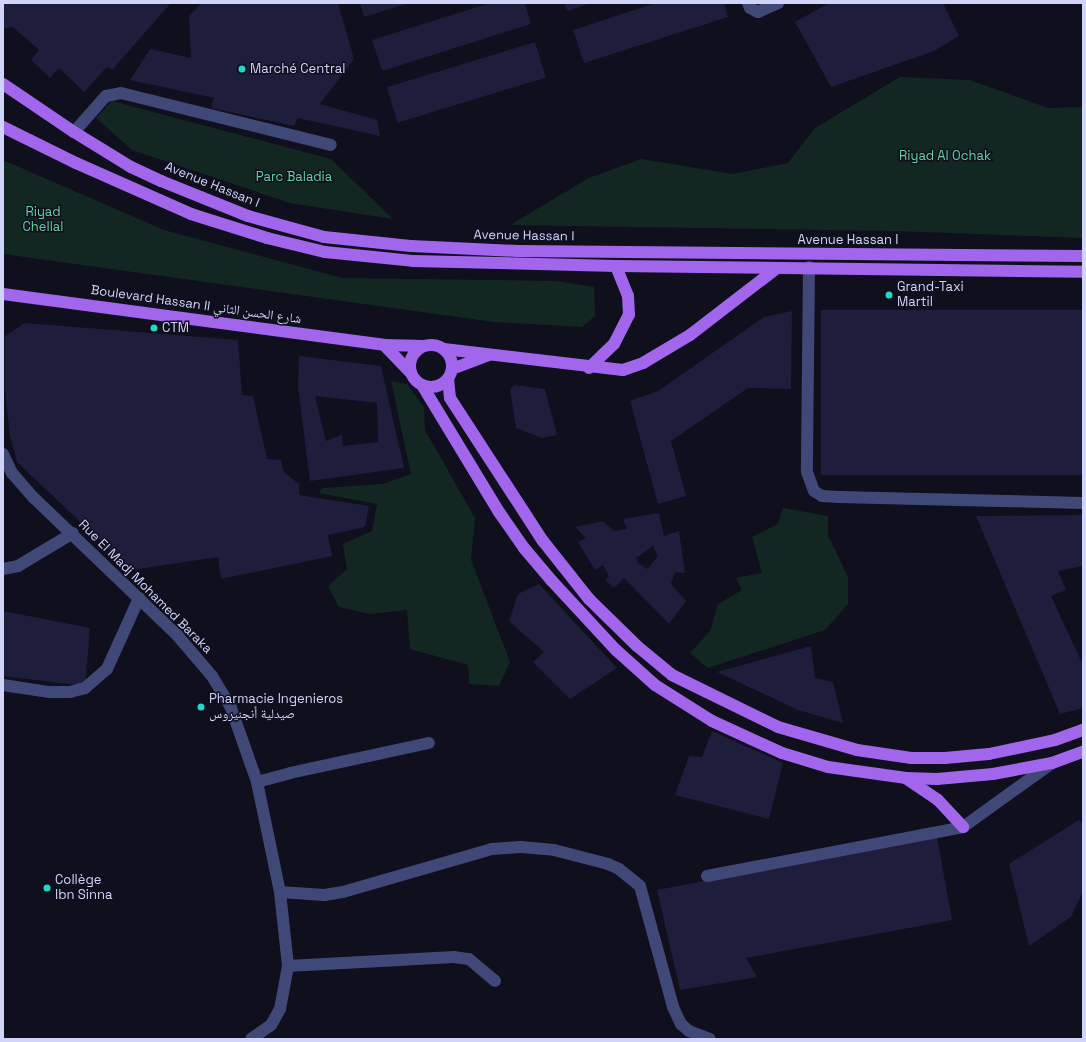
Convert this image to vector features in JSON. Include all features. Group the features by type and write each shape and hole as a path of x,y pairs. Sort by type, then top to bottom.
{"main road":[{"name":"Avenue Hassan I","path":"3,84 74,132 132,167 212,203 248,216 324,237 411,246 518,251 1083,256"},
{"name":"Avenue Hassan I","path":"3,127 76,163 191,214 267,238 325,252 413,260 616,266 809,267 1083,272"},
{"path":"589,368 614,344 629,315 628,296 616,266"},
{"path":"411,373 410,361 416,351 424,346 432,344 444,349 589,368 624,370 643,364 690,335 777,268"},
{"name":"Boulevard Hassan II شارع الحسن الثاني","path":"3,294 384,345 424,346"},
{"path":"384,345 422,384 468,465 524,548 616,650 655,685 712,721 782,753 855,773 906,778 937,779 993,774 1052,763 1083,752"},
{"path":"444,349 451,359 450,398 543,541 589,599 637,646 672,675 778,727 857,750 911,758 945,758 989,754 1055,740 1083,730"},
{"path":"422,384 431,387 450,374 490,354"},
{"path":"906,778 938,800 963,827"}],"street":[{"path":"748,3 750,8 758,12 778,3"},
{"path":"74,132 106,96 121,93 331,145"},
{"path":"809,267 807,472 814,491 822,496 839,497 1083,503"},
{"name":"Rue El Madj Mohamed Baraka","path":"3,454 15,477 34,498 73,533 177,635 212,676 232,708 257,782 280,892 288,966 277,1014 271,1025 251,1039"},
{"path":"3,475 15,477"},
{"path":"3,568 18,566 73,533"},
{"path":"3,685 49,692 70,692 85,688 107,669 139,598"},
{"path":"257,782 290,772 429,743"},
{"path":"707,876 963,827 1052,763"},
{"path":"280,892 324,895 343,892 492,849 521,847 554,850 608,864 619,869 640,886 673,1007 681,1024 689,1031 710,1039"},
{"path":"288,966 454,957 469,959 495,981"}],"green space":[{"name":"Riyad Al Ochak","path":"900,77 970,80 1048,108 1083,107 1083,238 895,231 510,225 589,178 641,159 733,174 788,163 815,128"},
{"name":"Parc Baladia","path":"112,101 331,159 393,219 290,203 132,150 96,118"},
{"name":"Riyad Chellal","path":"3,160 164,230 342,278 556,281 594,287 595,316 582,327 494,322 3,254"},
{"path":"391,381 407,384 424,407 425,430 475,518 471,560 510,662 499,686 469,684 468,665 410,649 407,610 370,614 339,607 328,586 347,569 343,544 372,531 377,504 319,493 322,488 383,484 411,474"},
{"path":"783,508 828,516 828,535 848,577 848,604 825,630 708,668 690,653 710,631 718,604 742,590 736,578 762,573 752,537 778,524"}],"building":[{"path":"3,3 171,3 112,70 107,67 84,92 59,68 50,78 31,60 39,50 13,27 3,29"},
{"name":"Marché Central","path":"202,3 338,3 354,59 320,104 377,120 380,136 298,118 294,126 211,108 214,98 130,80 150,49 191,58 189,16"},
{"path":"360,3 409,3 364,17"},
{"path":"490,3 525,3 531,24 382,71 372,40"},
{"path":"564,3 591,3 567,11"},
{"path":"656,3 724,3 728,17 584,63 573,30"},
{"path":"829,3 943,3 959,36 934,51 831,87 795,22"},
{"path":"535,42 546,77 398,123 387,87"},
{"path":"821,310 1083,310 1083,475 821,475"},
{"path":"792,311 791,389 748,388 671,441 686,496 658,504 630,401 658,391 764,317"},
{"path":"25,323 238,340 242,395 253,396 267,459 281,460 284,472 299,484 299,495 369,506 365,527 328,535 332,556 221,579 218,557 131,570 17,462 10,436 5,391 5,336"},
{"path":"299,356 381,366 404,468 310,481 298,387","holes":["315,396 377,403 378,442 343,446 342,435 326,441"]},
{"path":"514,385 545,389 557,435 542,438 516,428 510,390"},
{"path":"659,513 664,536 679,531 685,573 675,572 671,584 686,601 669,624 624,578 614,588 605,580 609,576 603,565 595,570 578,542 586,538 575,527 603,521 614,531 627,529 623,519","holes":["653,546 658,556 647,569 638,563 636,558"]},
{"path":"1083,515 1083,566 1058,571 1066,590 1051,596 1083,665 1083,708 1060,714 976,516"},
{"path":"539,584 617,668 570,699 533,662 544,652 509,621 518,594"},
{"path":"3,611 90,628 85,686 3,676"},
{"path":"811,646 815,678 833,682 843,723 798,710 717,672"},
{"path":"712,731 783,763 769,819 675,795 689,756 702,757"},
{"path":"1079,820 1083,825 1083,891 1071,917 1029,946 1009,864"},
{"path":"937,837 952,920 746,958 757,977 680,990 657,890"}],"place":[{"name":"Marché Central","path":"242,69"},
{"name":"Grand-Taxi Martil","path":"889,295"},
{"name":"CTM","path":"154,328"},
{"name":"Pharmacie Ingenieros صيدلية أنجنيروس","path":"201,707"},
{"name":"Collège Ibn Sinna","path":"47,888"}]}
